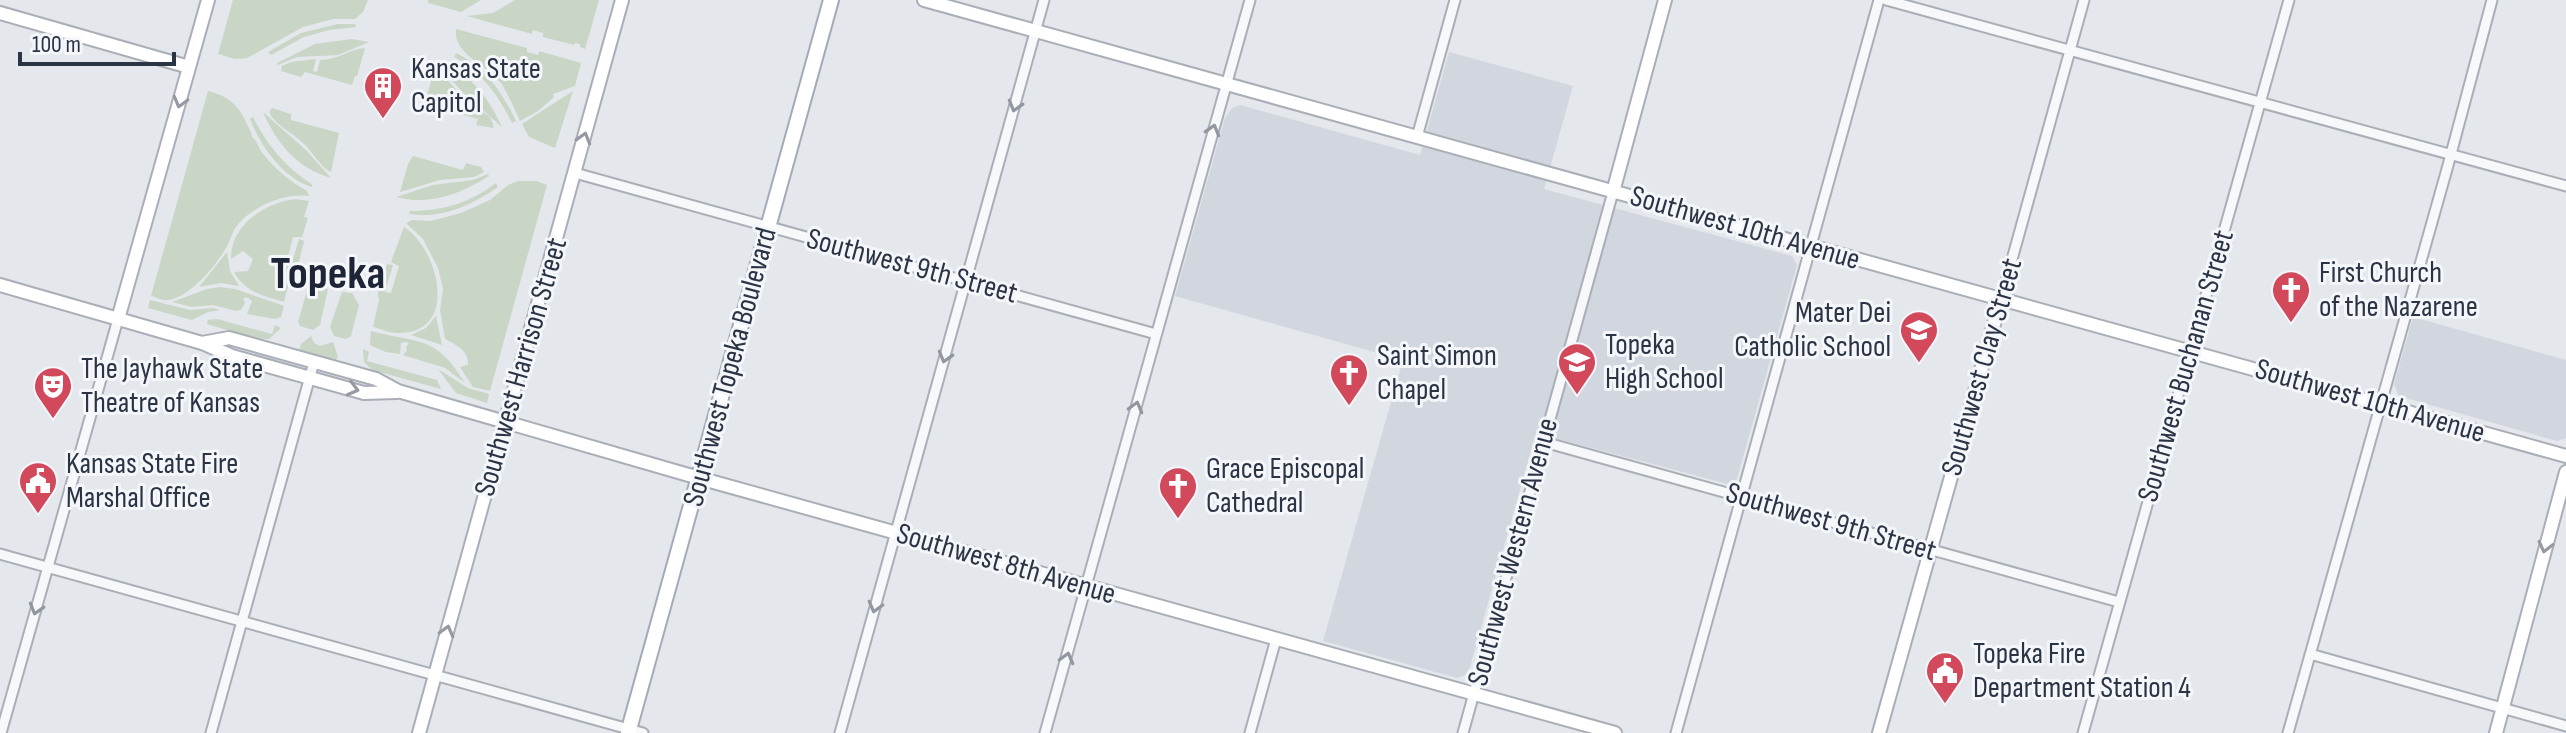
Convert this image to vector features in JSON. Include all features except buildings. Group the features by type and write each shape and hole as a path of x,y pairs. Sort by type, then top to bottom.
{"main road":[{"path":"118,319 208,0"},
{"name":"Southwest Harrison Street","path":"419,733 622,0"},
{"name":"Southwest Topeka Boulevard","path":"634,732 699,478 831,0"},
{"name":"Southwest 10th Avenue","path":"924,0 2566,456"},
{"name":"Southwest Western Avenue","path":"1613,192 1665,0"},
{"path":"0,13 189,67"},
{"name":"Southwest 8th Avenue","path":"0,285 364,393 398,391"},
{"name":"Southwest Clay Street","path":"1879,733 2001,299"},
{"name":"Southwest 8th Avenue","path":"202,343 229,338 376,379 398,391 699,478 1615,733"},
{"path":"2496,733 2566,472"}],"street":[{"path":"840,733 1044,0"},
{"path":"1045,733 1250,0"},
{"path":"1417,137 1455,0"},
{"path":"1676,733 1879,0"},
{"path":"1886,0 2566,186"},
{"name":"Southwest Clay Street","path":"2001,299 2084,0"},
{"name":"Southwest Buchanan Street","path":"2083,733 2289,0"},
{"path":"2288,733 2492,0"},
{"name":"Southwest 9th Street","path":"575,173 1156,334"},
{"name":"Southwest Western Avenue","path":"1463,733 1613,192"},
{"path":"1,733 118,319"},
{"path":"211,733 314,362"},
{"name":"Southwest 9th Street","path":"1544,442 2119,602"},
{"path":"0,554 634,732"},
{"path":"1250,733 1276,639"},
{"path":"2310,654 2566,726"}],"shaded area":[{"name":"Topeka High School","path":"1449,52 1573,86 1544,189 1792,256 1797,265 1735,486 1536,433 1470,667 1465,675 1457,678 1323,641 1403,360 1175,296 1225,118 1232,108 1240,105 1420,155"},
{"path":"2413,317 2566,360 2566,438 2557,441 2399,396 2394,384"}],"green space":[{"path":"233,0 368,0 363,12 355,19 333,19 303,27 247,58 235,59 218,54"},
{"path":"428,0 481,0 461,12 428,3"},
{"path":"515,0 599,0 585,49 580,44 543,37 543,33 533,30 532,34 467,16 493,13"},
{"path":"338,24 355,24 356,27 304,37 271,55 268,52 301,33"},
{"path":"456,29 527,48 527,52 538,55 539,51 581,63 575,86 553,94 554,97 538,111 520,121 498,79 460,46"},
{"path":"352,39 369,42 338,55 297,57 277,63 315,44"},
{"path":"365,48 352,85 305,72 301,77 281,71 282,66 291,62 316,59 313,71 317,72 320,60"},
{"path":"456,53 476,65 492,81 516,121 512,123 488,85 473,69 454,57"},
{"path":"435,61 467,77 491,105 502,127 464,94"},
{"path":"435,66 462,96 491,118 494,128 476,125 478,119 427,105"},
{"path":"208,91 236,106 262,153 309,196 281,198 254,210 234,230 224,252 201,280 182,295 163,300 151,296"},
{"path":"573,91 555,148 529,137 522,124"},
{"path":"272,108 291,114 291,120 339,133 331,172 276,121 269,112"},
{"path":"263,112 307,151 331,178 298,161 282,144"},
{"path":"253,117 278,155 312,187 291,177 274,160 254,129 250,119"},
{"path":"413,156 463,170 466,163 481,167 484,172 474,177 440,180 400,192"},
{"path":"488,174 478,182 444,197 421,200 396,197 433,185 473,180"},
{"path":"518,181 536,181 547,185 490,391 473,387 460,367 468,365 466,355 445,339 440,310 443,289 438,268 423,239 406,223 412,220 431,221 461,213 490,200"},
{"path":"496,183 498,187 488,194 456,209 433,214 409,214 410,211 455,204 476,196"},
{"path":"295,199 309,201 304,217 308,218 302,237 293,237 286,265 291,266 299,239 304,241 284,302 249,289 238,279 234,272 248,271 253,259 243,251 231,259 232,247 236,236 251,218 272,205"},
{"path":"404,227 427,253 434,270 436,306 430,320 417,330 395,333 373,327 378,293 387,264 393,265 385,292 391,293 399,266 391,262"},
{"path":"227,252 230,271 239,286 221,283 199,287"},
{"path":"318,284 328,289 320,325 313,330 300,326 298,322 307,291"},
{"path":"220,287 284,306 281,317 275,319 247,314 252,301 247,297 243,299 242,309 237,311 213,305 192,307 172,302"},
{"path":"342,292 352,293 359,305 351,336 346,339 334,336 330,327"},
{"path":"150,300 190,310 220,310 192,320 148,308"},
{"path":"436,316 442,345 411,335 426,328"},
{"path":"217,319 272,334 275,325 281,328 269,339 257,339 207,324 208,320"},
{"path":"371,331 435,348 465,383 445,368 403,355 407,351 407,342 401,343 400,354 370,345"},
{"path":"311,336 314,343 320,346 333,342 338,357 335,361 299,351 301,344"},
{"path":"363,349 369,352 367,361 437,380 441,389 372,370 364,362"},
{"path":"438,369 468,388 489,394 487,403 456,393"}],"place":[{"name":"Kansas State Capitol","path":"383,120"},
{"name":"First Church of the Nazarene","path":"2291,324"},
{"name":"Mater Dei Catholic School","path":"1919,364"},
{"name":"Topeka High School","path":"1577,396"},
{"name":"Saint Simon Chapel","path":"1349,407"},
{"name":"The Jayhawk State Theatre of Kansas","path":"53,420"},
{"name":"Kansas State Fire Marshal Office","path":"38,515"},
{"name":"Grace Episcopal Cathedral","path":"1178,520"},
{"name":"Topeka Fire Department Station 4","path":"1945,705"}],"district":[{"name":"Topeka","path":"328,274"}]}
